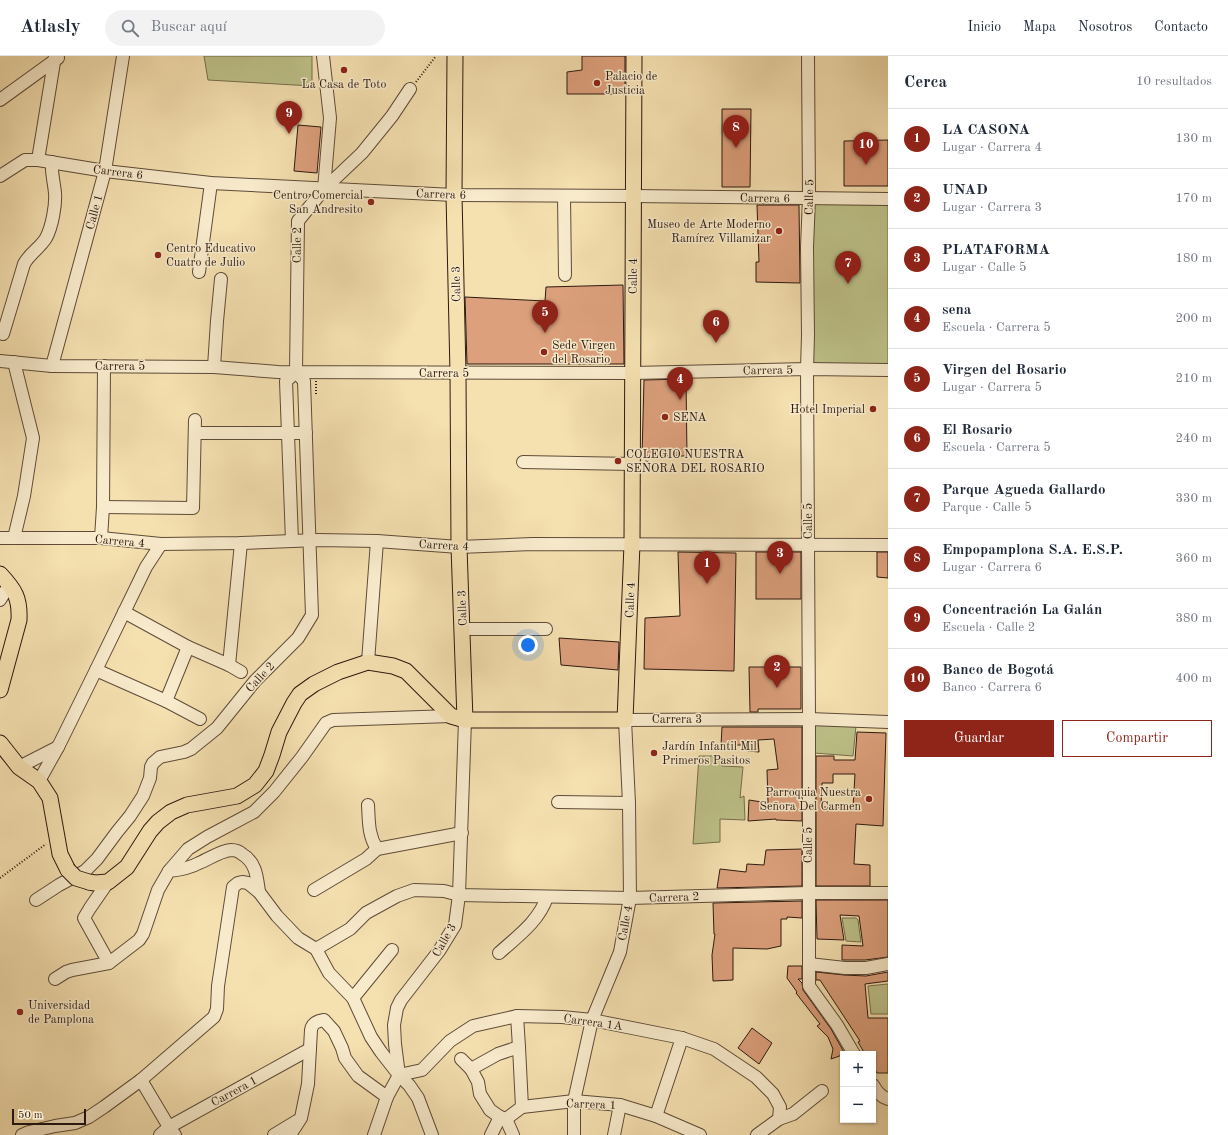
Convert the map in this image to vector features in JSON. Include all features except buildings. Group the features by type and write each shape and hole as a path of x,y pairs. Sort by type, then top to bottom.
{"main road":[{"name":"Calle 3","path":"455,56 454,195 458,373 459,547 462,629 458,718"},
{"name":"Calle 4","path":"626,720 633,464 634,56"},
{"path":"0,690 19,620 18,600 5,580"},
{"path":"0,743 20,767 39,782 50,798 60,854 68,870 76,878 95,883 108,882 126,867 150,831 158,822 171,812 187,805 238,796 255,785 266,771 279,732 300,694 314,684 338,672 368,662 393,666 406,671 458,718"},
{"name":"Carrera 3","path":"458,718 626,720"}],"street":[{"name":"Calle 1","path":"52,366 105,171 123,56"},
{"path":"323,56 330,118 324,189"},
{"name":"Calle 5","path":"808,56 809,198 807,247 807,369 809,986 852,1051"},
{"path":"0,100 56,58"},
{"path":"38,160 56,58"},
{"name":"Calle 2","path":"36,900 85,871 97,859 130,816 143,796 150,778 153,763 160,757 191,749 217,728 255,681 298,638 312,615 304,381 296,372 298,221 324,189 362,153 392,116 410,89"},
{"name":"Carrera 6","path":"0,176 25,160 38,160 105,171 211,182 454,195 888,199"},
{"path":"4,334 24,264 42,243 49,231 55,200 51,173 52,162"},
{"path":"199,272 211,182"},
{"path":"564,196 565,275"},
{"path":"214,367 221,279"},
{"name":"Carrera 5","path":"0,361 52,366 214,367 278,372 633,373 807,369 888,370"},
{"path":"14,362 33,438 24,496 14,538"},
{"path":"101,538 103,507 104,366"},
{"path":"292,541 286,381 296,372"},
{"path":"103,507 193,508 196,433 195,420"},
{"path":"196,433 306,433"},
{"path":"523,462 633,464"},
{"name":"Carrera 4","path":"0,538 101,538 161,544 310,540 377,541 459,547 532,544 888,545"},
{"path":"368,662 377,541"},
{"path":"229,664 241,543"},
{"path":"39,782 146,567 161,544"},
{"path":"0,600 5,580"},
{"path":"124,612 188,647 229,664 241,672"},
{"path":"462,629 546,629"},
{"path":"166,701 188,647"},
{"path":"96,670 200,718"},
{"name":"Carrera 3","path":"169,871 188,849 254,812 274,792 302,757 326,723 333,720 458,718"},
{"name":"Calle 3","path":"399,1075 394,1025 397,1008 401,1000 446,941 455,926 459,895 462,833 458,718"},
{"name":"Carrera 3","path":"626,720 809,719 888,722"},
{"name":"Calle 4","path":"574,1135 574,1102 592,1020 620,952 630,898 626,720"},
{"path":"20,767 58,746"},
{"path":"558,802 629,803"},
{"path":"368,805 371,837 377,849"},
{"path":"314,890 366,859 377,849 462,833"},
{"path":"55,979 72,970 109,963 139,940 143,934 158,890 169,871 181,870 199,864 224,852 236,850 249,858 256,869 259,892"},
{"path":"108,882 84,918 109,963"},
{"path":"22,1135 55,1126 75,1123 89,1117 141,1080 214,1017 217,1009 218,986 233,887 238,883 245,882 259,892 277,916 298,938 316,949 329,973 353,998 371,1037 381,1052 418,1098 432,1135"},
{"name":"Carrera 2","path":"316,949 350,929 366,913 397,896 414,890 444,891 459,895 630,898 888,893"},
{"path":"500,953 531,925 543,907 547,897"},
{"path":"353,998 392,950"},
{"path":"809,964 845,968 866,968 888,964"},
{"path":"490,1135 503,1118 522,1107 520,1047 517,1016"},
{"name":"Carrera 1A","path":"399,1075 422,1070 450,1041 473,1026 517,1016 562,1017 592,1020 682,1038 714,1049 756,1077 773,1094 780,1107 779,1119"},
{"path":"290,1135 301,1118 308,1084 312,1027 315,1023 324,1020 334,1031 345,1058 358,1076 388,1097"},
{"path":"656,1116 682,1038"},
{"path":"471,1069 498,1054 520,1047"},
{"name":"Carrera 1","path":"168,1132 310,1049"},
{"path":"461,1059 471,1069 478,1082 480,1094 490,1110 503,1118 513,1135"},
{"path":"374,1135 388,1097 399,1075"},
{"path":"141,1080 168,1132"},
{"path":"874,1087 882,1097 888,1099"},
{"path":"757,1135 779,1119 793,1114 822,1091"},
{"name":"Carrera 1","path":"522,1107 574,1102 620,1105 656,1116 700,1135"},
{"path":"614,1135 620,1105"},
{"path":"274,1135 301,1118"}],"path":[{"path":"410,89 436,56"},
{"path":"0,878 56,836"}],"green space":[{"path":"204,56 312,56 312,86 208,80"},
{"path":"809,198 888,199 888,370 807,369"},
{"path":"814,725 856,726 853,756 814,753"},
{"path":"699,756 721,756 722,766 743,767 740,798 744,796 745,820 720,819 720,842 693,844"},
{"path":"842,918 856,918 858,920 861,942 846,941"},
{"path":"888,984 888,1014 871,1014 868,986"}],"place":[{"name":"La Casa de Toto","path":"344,70"},
{"name":"Palacio de Justicia","path":"597,83"},
{"name":"Concentración La Galán","path":"289,134"},
{"name":"Empopamplona S.A. E.S.P.","path":"736,148"},
{"name":"Banco de Bogotá","path":"866,165"},
{"name":"Centro Comercial San Andresito","path":"371,202"},
{"name":"Museo de Arte Moderno Ramírez Villamizar","path":"779,231"},
{"name":"Centro Educativo Cuatro de Julio","path":"158,255"},
{"name":"Parque Agueda Gallardo","path":"848,284"},
{"name":"Virgen del Rosario","path":"545,333"},
{"name":"El Rosario","path":"716,343"},
{"name":"Sede Virgen del Rosario","path":"544,352"},
{"name":"sena","path":"680,400"},
{"name":"Hotel Imperial","path":"873,409"},
{"name":"SENA","path":"665,417"},
{"name":"COLEGIO NUESTRA SEÑORA DEL ROSARIO","path":"618,461"},
{"name":"PLATAFORMA","path":"780,574"},
{"name":"LA CASONA","path":"707,584"},
{"name":"UNAD","path":"777,688"},
{"name":"Jardín Infantil Mil Primeros Pasitos","path":"654,753"},
{"name":"Parroquia Nuestra Señora Del Carmen","path":"869,799"},
{"name":"Universidad de Pamplona","path":"20,1012"}]}
